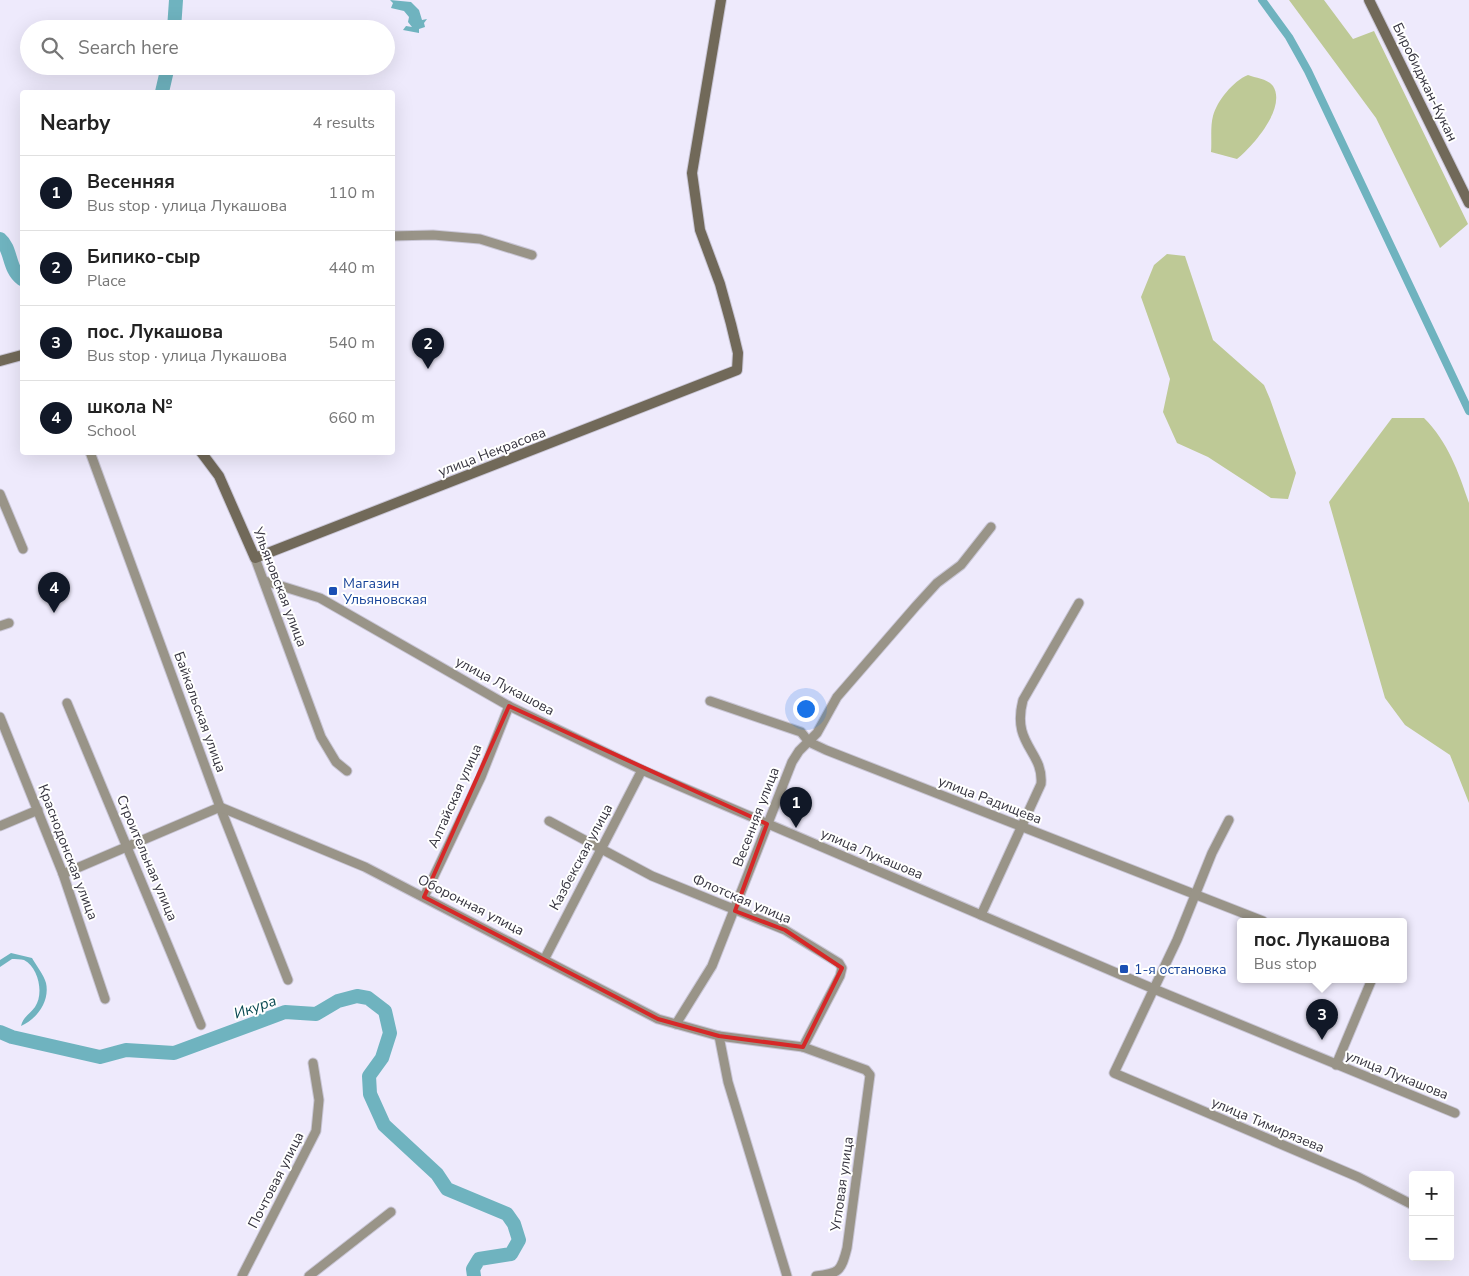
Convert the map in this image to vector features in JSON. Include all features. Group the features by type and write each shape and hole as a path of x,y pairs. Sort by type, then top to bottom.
{"street":[{"name":"улица Некрасова","path":"255,558 737,370 738,353 729,316 720,284 700,230 692,173 721,0"},
{"name":"Биробиджан-Кукан","path":"1369,0 1469,203"},
{"path":"395,236 433,235 480,239 532,255"},
{"path":"0,361 20,356"},
{"name":"Байкальская улица","path":"91,455 220,807 288,980"},
{"name":"Ульяновская улица","path":"203,455 219,476 265,580 321,737 336,762 347,771"},
{"path":"0,494 24,548"},
{"name":"Весенняя улица","path":"676,1024 712,966 792,762 799,751 817,733 837,697 916,606 937,584 960,565 991,528"},
{"name":"улица Лукашова","path":"265,580 320,598 509,706 642,770 1154,990 1455,1113"},
{"path":"981,915 1041,784 1042,776 1021,734 1019,714 1023,700 1079,603"},
{"name":"улица Радищева","path":"710,701 801,732 809,742 1256,918"},
{"name":"Строительная улица","path":"67,703 201,1025"},
{"name":"Алтайская улица","path":"424,897 481,777 509,706"},
{"name":"Краснодонская улица","path":"0,717 63,874 105,999"},
{"name":"Казбекская улица","path":"545,958 642,770"},
{"path":"63,874 220,807"},
{"name":"Оборонная улица","path":"220,807 365,867 545,958 658,1019 719,1036 803,1047 866,1070 870,1075"},
{"path":"0,826 38,810"},
{"path":"1154,990 1228,820"},
{"name":"Флотская улица","path":"549,821 652,876 784,930 832,958 842,968 803,1047"},
{"path":"1336,1065 1370,983"},
{"name":"улица Тимирязева","path":"1154,990 1114,1072 1358,1178 1409,1203"},
{"path":"719,1036 728,1082 787,1276"},
{"name":"Почтовая улица","path":"242,1276 316,1131 318,1100 313,1063"},
{"name":"Угловая улица","path":"816,1276 834,1273 844,1263 870,1075"},
{"path":"310,1276 391,1212"}],"highlighted area":[{"path":"509,706 767,824 735,911 785,930 842,968 803,1047 719,1036 658,1019 424,897"}],"green space":[{"path":"1289,0 1324,0 1353,39 1374,31 1468,224 1440,248 1376,118"},
{"path":"1248,75 1265,80 1273,86 1276,95 1272,116 1251,146 1237,159 1211,152 1212,125 1215,110 1231,87"},
{"path":"1167,254 1185,256 1213,340 1264,385 1296,473 1288,499 1271,498 1208,457 1177,443 1163,412 1170,379 1141,297 1154,265"},
{"path":"1392,418 1424,418 1446,447 1469,503 1469,803 1450,755 1405,725 1385,698 1329,502"}],"water":[{"path":"390,0 411,2 419,10 422,20 427,19 424,23 425,27 419,29 419,33 403,30 406,26 412,27 408,22 409,17 404,11 391,8 393,3"},
{"path":"11,953 32,958 42,973 47,990 41,1009 32,1019 21,1026 23,1020 38,1002 39,989 33,969 24,960 12,959 0,967 0,960"}],"waterway":[{"name":"Икура","path":"175,20 176,0"},
{"path":"1262,0 1289,37 1308,71 1469,411"},
{"name":"Икура","path":"162,90 166,75"},
{"name":"Икура","path":"0,239 7,248 14,270 20,277"},
{"name":"Икура","path":"0,1032 12,1037 100,1057 126,1050 174,1053 285,1012 316,1014 338,1001 357,996 368,998 385,1011 390,1033 382,1058 369,1076 370,1094 384,1125 437,1174 447,1189 507,1214 514,1224 519,1240 511,1254 479,1259 473,1269 474,1276"}],"place":[{"name":"Бипико-сыр","path":"428,369"},
{"name":"Магазин Ульяновская","path":"333,591"},
{"name":"школа №","path":"54,613"},
{"name":"Весенняя","path":"796,828"},
{"name":"1-я остановка","path":"1124,969"},
{"name":"пос. Лукашова","path":"1322,1040"}]}
